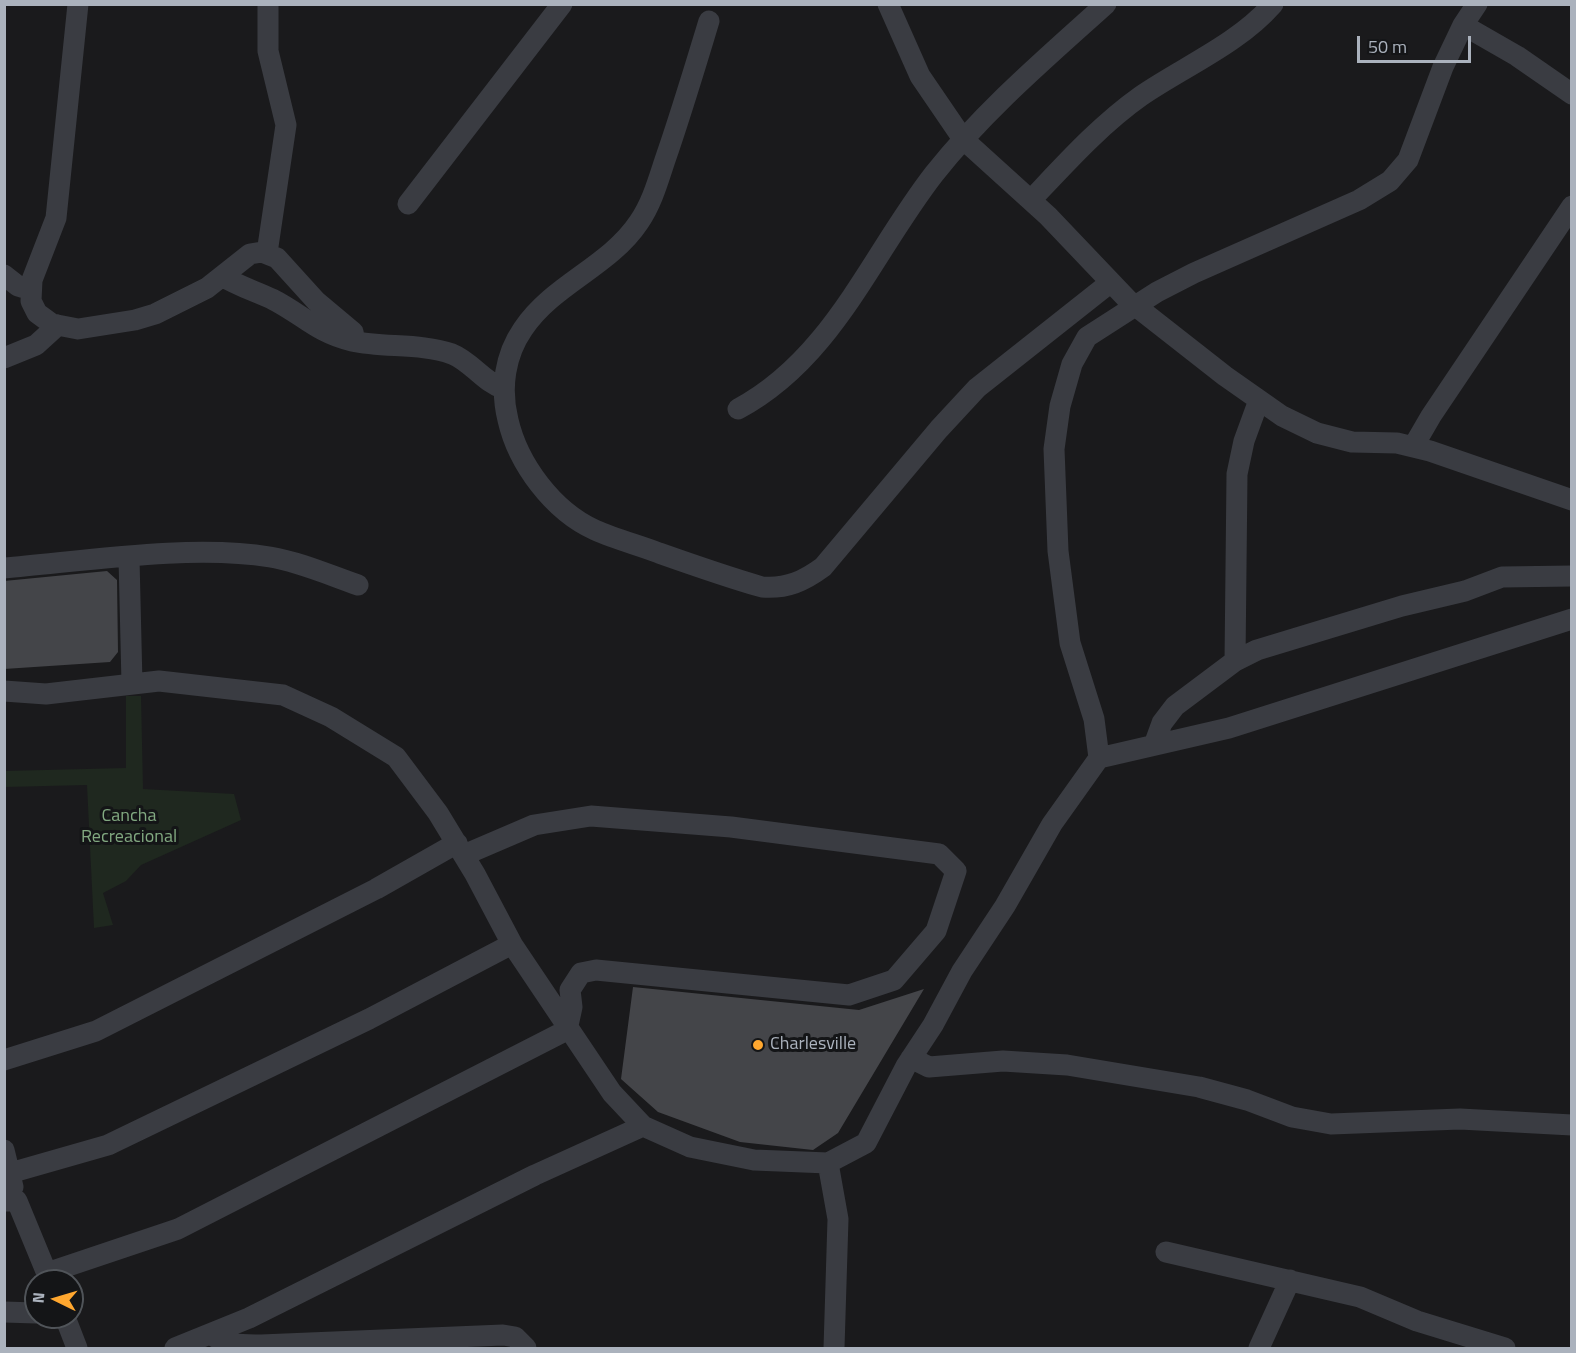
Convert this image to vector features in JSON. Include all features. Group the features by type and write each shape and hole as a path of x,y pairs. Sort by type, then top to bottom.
{"street":[{"path":"78,4 56,218 34,271 31,290 31,301 37,313 58,325 87,329 135,320 207,288 250,254 267,252 277,258 316,302 353,332 355,341"},
{"path":"267,252 286,125 285,112 272,76 268,51 268,4"},
{"path":"408,204 562,4"},
{"path":"888,4 920,76 963,139 1031,200 1134,306 1259,400 1290,421 1317,433 1352,442 1374,441 1413,447 1572,500"},
{"path":"738,409 762,396 807,355 859,291 898,226 963,139 1024,75 1106,4"},
{"path":"1031,200 1105,125 1139,98 1239,34 1263,16 1273,4"},
{"path":"1099,758 1094,719 1082,686 1068,633 1058,551 1054,449 1060,406 1077,355 1087,337 1134,306 1194,273 1370,195 1390,181 1408,160 1443,68 1477,4"},
{"path":"709,21 673,139 645,211 618,247 558,291 533,314 510,352 504,389 510,431 525,463 555,501 578,521 609,536 762,587 789,586 807,579 823,567 939,429 977,388 1111,282"},
{"path":"1464,25 1517,56 1572,94"},
{"path":"1413,447 1431,416 1572,206"},
{"path":"4,275 18,286 31,290"},
{"path":"222,276 288,308 319,330 355,341 449,354 464,360 488,381 504,389"},
{"path":"4,358 36,345 58,325"},
{"path":"1235,660 1237,474 1244,441 1259,400"},
{"path":"4,568 228,553 271,557 358,585"},
{"path":"129,558 132,684"},
{"path":"1154,745 1162,723 1175,706 1235,660 1279,642 1402,606 1465,591 1502,578 1572,576"},
{"path":"4,691 46,694 159,681 283,695 331,717 396,757 438,813 512,944 567,1030 612,1093 643,1126 690,1147 754,1160 828,1163 866,1143 911,1058 1052,824 1099,758 1229,728 1572,619"},
{"path":"4,1060 107,1026 376,889 460,849 534,825 591,816 731,827 939,854 956,871 936,931 894,980 849,995 596,970 581,973 570,990 572,1007 567,1030"},
{"path":"10,1173 108,1145 369,1019 512,944"},
{"path":"70,1269 178,1229 567,1030"},
{"path":"911,1058 929,1067 1003,1060 1067,1065 1199,1088 1247,1100 1292,1117 1330,1124 1460,1119 1572,1125"},
{"path":"175,1348 249,1318 534,1175 643,1126"},
{"path":"4,1150 10,1173 11,1201 44,1269"},
{"path":"828,1163 838,1219 834,1348"},
{"path":"1166,1252 1360,1297 1417,1321 1505,1348"},
{"path":"1259,1348 1290,1280"},
{"path":"4,1312 24,1313"},
{"path":"70,1329 77,1348"},
{"path":"212,1334 220,1341 232,1344 261,1345 503,1335 514,1337 526,1348"}],"green space":[{"name":"Cancha Recreacional","path":"126,696 141,696 143,789 234,794 241,820 141,865 126,881 103,893 113,925 94,928 87,785 5,787 5,771 126,768"}],"building":[{"path":"107,571 117,580 118,652 110,662 4,669 4,581"},
{"name":"Charlesville","path":"633,987 859,1010 924,989 838,1133 813,1150 740,1142 658,1112 621,1079"}],"place":[{"name":"Charlesville","path":"758,1045"}]}
